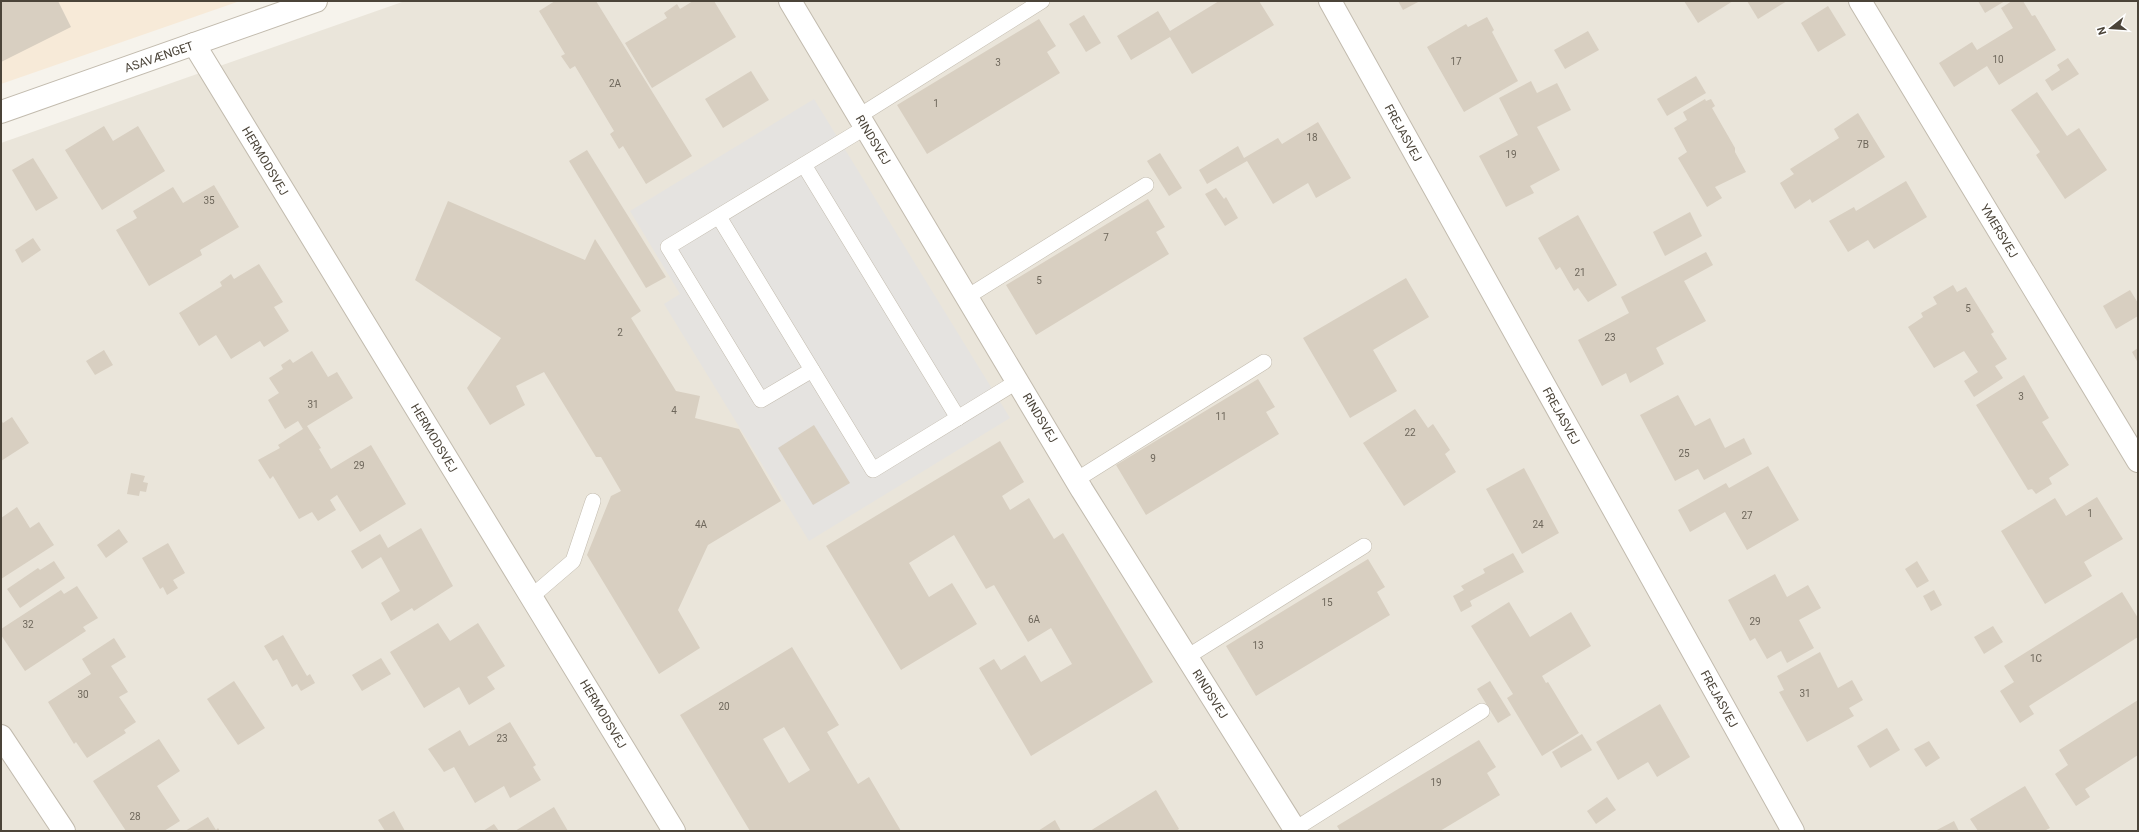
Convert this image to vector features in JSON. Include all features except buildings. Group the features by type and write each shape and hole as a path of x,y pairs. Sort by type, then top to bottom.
{"street":[{"name":"ASAVÆNGET","path":"1,112 316,1"},
{"name":"RINDSVEJ","path":"790,1 1076,480 1295,830"},
{"name":"FREJASVEJ","path":"1330,1 1793,831"},
{"name":"YMERSVEJ","path":"1860,1 2138,462"},
{"name":"HERMODSVEJ","path":"194,44 674,831"},
{"path":"1,736 64,831"}],"lane":[{"path":"812,370 761,400 668,247 804,165 862,122 1042,1"},
{"path":"804,165 958,418"},
{"path":"967,297 1146,185"},
{"path":"719,217 873,470 1018,381"},
{"path":"1076,480 1264,362"},
{"path":"531,597 573,562 593,501"},
{"path":"1186,657 1364,546"},
{"path":"1295,830 1482,711"}],"shaded area":[{"path":"1,1 240,1 1,84"},
{"path":"405,1 2138,1 2138,831 1,831 1,143"},
{"path":"814,99 1010,418 809,541 664,304 680,294 630,211"}]}
